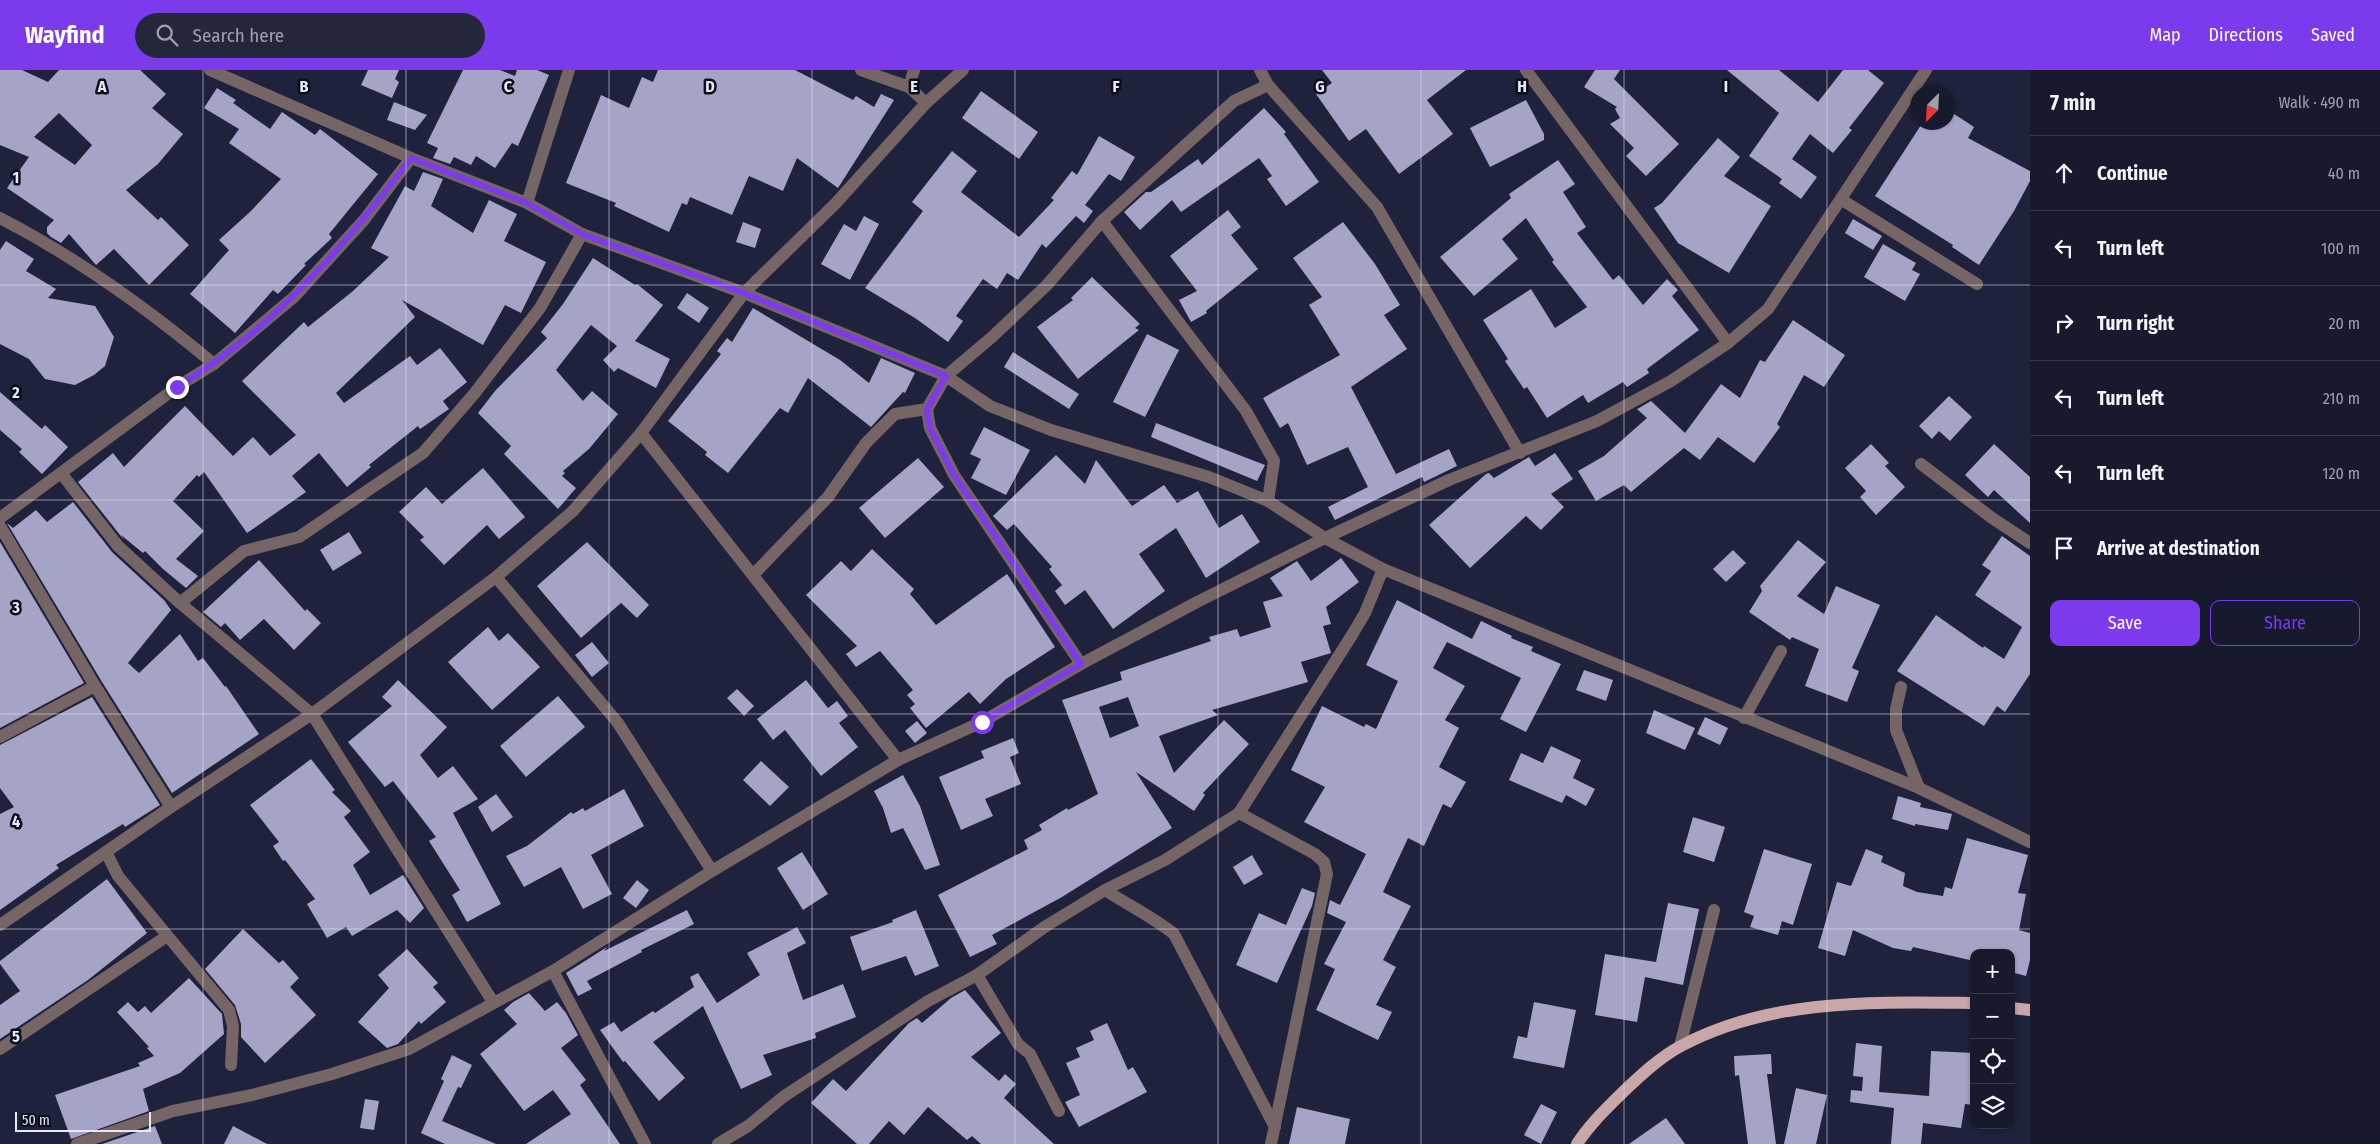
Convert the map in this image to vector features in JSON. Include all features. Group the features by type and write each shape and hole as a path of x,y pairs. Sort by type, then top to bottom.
{"main road":[{"path":"1577,1144 1606,1110 1639,1077 1680,1046 1711,1032 1739,1023 1809,1007 1885,1002 1970,1004"},
{"path":"2015,1008 2030,1010"}],"street":[{"path":"210,70 411,158 527,203 582,234 744,293 946,376 990,406 1051,430 1210,477 1268,501 1325,538 1383,570 1919,788 2030,842"},
{"path":"527,203 569,70"},
{"path":"861,70 909,87 926,103"},
{"path":"909,87 914,70"},
{"path":"0,925 170,807 312,714 496,577 573,511 641,433 744,293 836,203 926,103 963,70"},
{"path":"1260,70 1268,85 1377,207 1520,453"},
{"path":"1526,70 1728,343"},
{"path":"77,1144 173,1111 324,1076 409,1049 552,971 712,871 898,760 982,722 1081,664 1198,601 1325,538 1449,480 1597,421 1671,381 1728,343 1768,309 1842,200 1922,72"},
{"path":"1081,664 954,475 930,428 927,409 946,376 992,337 1047,285 1102,221 1234,101 1268,85"},
{"path":"0,518 177,387 214,364 294,297 364,220 411,158"},
{"path":"1842,200 1977,284"},
{"path":"0,218 31,234 161,320 214,364"},
{"path":"1102,221 1246,411 1274,461 1268,501"},
{"path":"180,603 244,551 299,537 424,453 474,394 540,308 582,234"},
{"path":"753,575 828,496 866,443 895,414 927,409"},
{"path":"641,433 898,760"},
{"path":"1921,464 1992,518 2030,543"},
{"path":"61,473 118,546 180,603 312,714 493,1002"},
{"path":"0,526 95,686 170,807"},
{"path":"718,1144 748,1126 782,1097 928,1001 977,975 1046,926 1105,890 1165,860 1239,813 1352,635 1365,613 1383,570"},
{"path":"496,577 618,723 712,871"},
{"path":"1744,718 1781,651"},
{"path":"0,737 95,686"},
{"path":"1901,687 1896,709 1896,730 1919,788"},
{"path":"1239,813 1315,854 1324,862 1327,874 1271,1144"},
{"path":"106,852 118,876 229,1010 233,1026 231,1065"},
{"path":"1105,890 1131,907 1158,921 1174,934 1275,1127"},
{"path":"1680,1046 1714,910"},
{"path":"0,1050 167,936"},
{"path":"552,971 645,1144"},
{"path":"977,975 1018,1044 1030,1054 1059,1111"}],"building":[{"path":"0,70 22,70 48,82 59,70 140,70 166,94 152,108 183,134 158,164 126,190 158,220 161,217 189,245 149,285 114,249 96,265 69,234 61,243 51,237 47,233 47,227 54,220 7,188 29,157 0,145","holes":["59,113 92,145 75,165 34,137"]},
{"path":"368,70 399,70 395,79 399,82 392,98 361,85"},
{"path":"463,70 500,70 515,76 517,70 537,70 549,75 518,146 512,143 495,168 476,156 471,165 454,157 450,164 433,158 438,148 427,143"},
{"path":"658,70 795,70 853,100 856,96 874,107 881,94 894,100 838,188 797,158 783,191 749,176 732,215 690,197 687,205 682,203 669,232 614,206 616,203 566,183 601,95 629,108 642,77 653,82"},
{"path":"1322,70 1466,70 1427,100 1453,134 1399,174 1366,129 1349,141 1316,94 1332,83"},
{"path":"1595,70 1620,70 1614,79 1679,144 1646,176 1626,156 1634,148 1610,124 1620,118 1615,109 1617,107 1584,87"},
{"path":"1727,70 1779,70 1818,102 1843,70 1868,70 1884,83 1849,128 1852,130 1833,153 1810,134 1792,159 1817,177 1801,199 1779,183 1782,179 1749,156 1779,113"},
{"path":"217,88 236,100 233,103 270,129 282,112 315,135 320,129 378,174 329,234 332,238 304,264 306,265 278,294 273,290 235,333 190,294 229,250 219,240 251,211 281,179 229,143 239,129 204,108"},
{"path":"981,91 1038,132 1019,159 962,118"},
{"path":"1526,100 1544,134 1544,140 1490,167 1470,128"},
{"path":"394,102 427,115 415,130 387,120"},
{"path":"1264,108 1286,132 1284,134 1319,182 1286,206 1267,179 1272,176 1259,158 1181,212 1172,200 1140,230 1124,212 1146,192 1151,192 1198,159 1202,165"},
{"path":"1955,115 1974,127 1968,138 2030,171 2030,181 2014,211 1979,265 1952,247 1953,245 1875,196 1918,130 1955,130"},
{"path":"1099,136 1135,157 1121,181 1109,174 1085,205 1093,211 1084,223 1076,216 1046,248 1042,244 1018,280 1007,273 997,289 983,279 956,316 963,321 948,342 915,318 865,288 923,211 912,202 952,151 977,171 961,192 1019,237 1054,200 1051,198 1072,171 1077,175"},
{"path":"1718,138 1740,157 1724,176 1771,206 1729,273 1678,243 1654,208 1662,203"},
{"path":"1558,160 1575,184 1563,192 1586,227 1577,233 1613,280 1619,275 1643,305 1667,279 1678,290 1672,296 1699,330 1647,369 1649,373 1627,387 1623,382 1588,403 1583,395 1547,418 1527,387 1524,389 1505,361 1508,359 1483,320 1531,289 1555,328 1587,307 1552,262 1554,260 1526,218 1502,239 1518,259 1474,296 1440,257 1511,198 1509,194"},
{"path":"423,172 443,179 431,206 473,233 489,200 517,214 504,241 546,262 521,313 505,305 483,345 402,300 415,317 336,393 344,403 410,356 417,365 440,348 467,382 443,401 449,409 420,429 418,426 369,465 371,467 347,487 319,453 292,476 306,492 247,533 204,472 199,477 197,475 173,501 204,531 176,559 198,576 186,588 145,551 143,553 121,535 124,540 78,482 113,453 124,467 185,406 233,456 253,437 270,456 296,435 242,381 304,322 308,327 353,291 389,257 371,248 405,186 414,191"},
{"path":"1228,210 1241,227 1231,235 1258,269 1206,311 1207,313 1191,322 1179,300 1197,291 1170,256"},
{"path":"864,216 879,224 850,280 821,264 844,224 856,231"},
{"path":"1853,219 1882,236 1873,250 1845,233"},
{"path":"743,222 761,229 755,248 736,242"},
{"path":"1343,222 1375,264 1400,305 1384,315 1407,349 1351,387 1396,474 1449,449 1457,466 1424,482 1422,477 1335,520 1328,507 1368,487 1348,447 1307,465 1288,423 1280,428 1263,398 1340,355 1309,305 1322,297 1293,258"},
{"path":"6,241 34,259 26,271 56,289 48,298 95,306 114,337 105,366 94,375 75,385 45,379 29,359 0,344 0,250"},
{"path":"1883,244 1916,263 1912,270 1920,274 1905,301 1864,277"},
{"path":"593,258 635,285 637,284 663,305 635,341 670,359 656,388 618,368 614,372 603,360 617,346 591,325 556,370 583,401 592,391 618,414 589,449 563,471 565,473 562,476 576,488 558,509 504,454 511,446 478,413 495,391 547,338 541,332 563,304"},
{"path":"1092,277 1140,324 1135,328 1139,330 1078,379 1037,327 1073,300 1071,298"},
{"path":"687,293 709,308 699,323 677,308"},
{"path":"753,308 840,360 869,383 881,358 915,373 905,393 903,392 871,427 808,378 788,413 780,408 728,473 705,455 707,452 668,421 721,354 717,351 727,338 732,342"},
{"path":"1793,320 1845,355 1824,387 1804,375 1777,424 1780,427 1754,463 1718,437 1700,460 1684,448 1631,492 1624,485 1596,501 1578,471 1604,456 1647,418 1637,409 1651,401 1685,433 1721,384 1740,398 1760,360 1765,362"},
{"path":"1147,334 1179,350 1145,417 1113,402"},
{"path":"1013,352 1079,394 1069,409 1004,367"},
{"path":"0,392 42,429 45,425 68,447 42,474 19,452 22,449 0,430"},
{"path":"1949,396 1972,417 1950,441 1939,431 1932,439 1919,426"},
{"path":"1156,423 1265,465 1257,481 1151,437"},
{"path":"984,427 1030,450 1006,495 971,478 981,459 970,454"},
{"path":"1871,444 1889,463 1885,466 1905,487 1876,515 1860,497 1866,491 1845,468"},
{"path":"1994,444 2030,477 2030,523 1994,490 1988,497 1965,475"},
{"path":"1555,453 1573,479 1551,494 1564,507 1541,530 1526,516 1470,568 1429,525 1486,474 1489,473 1494,478 1529,457 1535,466"},
{"path":"1056,455 1085,484 1096,460 1132,506 1164,485 1177,503 1198,491 1219,528 1242,514 1260,542 1206,578 1176,528 1139,554 1165,591 1113,629 1085,590 1065,605 1055,591 1062,585 1049,569 1052,567 1014,524 1007,530 993,516"},
{"path":"918,458 944,487 885,538 859,508"},
{"path":"483,468 525,517 499,539 487,525 444,565 420,540 424,537 399,512 426,487 442,504"},
{"path":"73,502 112,552 164,600 171,610 128,663 139,673 180,634 198,661 203,658 226,686 259,734 172,793 102,682 7,523 13,528 36,510 47,522"},
{"path":"349,532 362,553 333,571 320,550"},
{"path":"2002,536 2030,556 2030,674 2005,712 1997,706 1984,726 1897,671 1936,615 1983,648 1984,646 2004,659 2022,627 1975,595 1991,571 1982,565"},
{"path":"1798,540 1826,562 1797,596 1824,614 1836,586 1880,605 1852,668 1859,671 1847,702 1805,686 1819,649 1792,637 1790,640 1749,612 1762,591 1760,586"},
{"path":"0,542 84,683 0,728"},
{"path":"587,542 649,605 637,618 621,603 581,638 537,586"},
{"path":"872,549 914,589 910,594 936,625 1007,574 1055,647 1006,679 980,704 969,692 926,728 910,708 915,704 907,695 913,690 880,651 856,667 846,654 857,646 806,595 841,561 851,571"},
{"path":"1733,550 1746,563 1726,582 1713,569"},
{"path":"1341,558 1359,582 1326,607 1331,624 1323,626 1331,653 1301,662 1308,682 1212,710 1218,715 1159,736 1174,773 1224,720 1249,744 1203,793 1205,795 1194,811 1136,772 1172,828 1062,897 992,935 997,944 970,957 938,895 1028,849 1024,840 1042,830 1039,825 1067,808 1068,810 1098,794 1062,700 1122,680 1120,672 1211,641 1209,637 1237,629 1240,637 1271,627 1263,602 1283,596 1270,578 1297,561 1311,581","holes":["1128,697 1139,726 1110,738 1099,707"]},
{"path":"259,560 305,611 307,609 321,623 294,650 264,619 240,640 225,623 221,627 203,612"},
{"path":"1397,600 1472,639 1481,621 1512,636 1511,638 1533,647 1531,651 1561,664 1526,732 1500,719 1521,678 1447,642 1433,668 1465,686 1445,720 1459,728 1439,767 1466,782 1451,808 1443,804 1424,846 1408,838 1383,892 1411,906 1383,960 1396,967 1376,1005 1392,1012 1378,1040 1316,1010 1335,969 1324,964 1346,922 1327,913 1330,900 1340,905 1366,854 1304,822 1325,787 1291,770 1322,706 1364,727 1366,724 1376,729 1398,681 1366,665"},
{"path":"488,627 499,641 508,633 540,667 492,710 448,662"},
{"path":"592,642 609,663 592,677 575,655"},
{"path":"1584,670 1613,680 1606,701 1576,690"},
{"path":"398,680 447,727 420,755 438,778 453,766 478,799 453,813 501,904 467,922 452,895 460,890 429,841 436,837 393,781 385,787 348,742 392,706 382,697"},
{"path":"806,680 828,708 837,701 848,716 839,723 858,747 821,776 785,730 773,740 757,719"},
{"path":"737,689 754,706 744,716 727,698"},
{"path":"558,696 585,727 526,777 500,746"},
{"path":"92,697 160,805 125,827 123,824 56,865 59,868 0,910 0,814 14,807 0,788 0,745"},
{"path":"1654,710 1695,728 1685,750 1646,733"},
{"path":"1705,717 1728,728 1720,745 1697,734"},
{"path":"917,721 927,733 915,743 905,731"},
{"path":"1013,738 1019,753 1010,757 1021,784 985,799 993,816 961,830 939,777 984,758 981,751"},
{"path":"1551,746 1581,760 1573,778 1595,789 1586,806 1566,795 1562,803 1509,780 1521,753 1543,763"},
{"path":"311,759 335,790 332,792 351,811 344,817 370,852 353,865 370,895 403,875 424,908 410,923 397,910 352,936 346,927 327,938 307,904 315,899 285,860 283,861 273,846 279,842 250,805"},
{"path":"761,761 789,787 770,806 743,780"},
{"path":"903,775 920,806 940,865 925,870 903,828 891,833 883,808 874,791"},
{"path":"624,789 644,826 591,855 612,894 583,909 561,867 524,887 506,856 527,846 571,812 573,814 583,808 585,811"},
{"path":"496,794 513,817 492,832 478,807"},
{"path":"1898,796 1921,803 1920,807 1952,814 1948,830 1915,824 1915,826 1892,819"},
{"path":"1693,817 1725,827 1714,862 1683,852"},
{"path":"1967,838 2028,855 2018,893 2026,894 2019,930 2030,933 2030,960 2026,976 2015,973 2015,949 1970,949 1970,960 1913,947 1911,951 1893,948 1853,930 1845,956 1818,948 1837,882 1851,886 1866,849 1883,856 1881,862 1905,873 1903,886 1917,892 1943,896 1945,887 1952,889"},
{"path":"1764,849 1812,864 1793,925 1782,921 1778,935 1750,927 1754,916 1744,912"},
{"path":"802,852 828,894 803,910 777,868"},
{"path":"1252,855 1263,874 1244,885 1233,867"},
{"path":"107,879 147,933 88,980 0,1039 0,1005 20,991 0,964 0,961"},
{"path":"637,880 649,890 636,908 623,898"},
{"path":"1302,888 1315,893 1312,906 1277,983 1236,965 1259,913 1286,925"},
{"path":"1668,903 1699,909 1683,985 1645,977 1637,1022 1595,1015 1605,954 1656,962"},
{"path":"687,910 694,924 641,950 642,952 587,981 592,989 578,996 566,973 607,947 604,951"},
{"path":"916,910 939,966 915,976 906,956 862,971 850,937 893,922 892,920"},
{"path":"797,927 806,943 787,953 803,1000 843,984 856,1017 815,1033 816,1038 763,1055 772,1075 741,1089 703,1006 653,1042 685,1078 659,1101 625,1061 623,1062 600,1030 614,1022 621,1032 653,1011 655,1013 694,987 690,977 698,973 717,1003 760,975 747,953"},
{"path":"243,929 279,963 283,960 299,978 290,987 316,1015 265,1063 241,1037 241,1024 235,1005 205,969"},
{"path":"407,949 438,983 433,987 446,1002 421,1024 419,1021 398,1044 387,1048 358,1022 389,988 378,975"},
{"path":"189,978 222,1014 224,1034 180,1073 143,1089 149,1111 71,1139 55,1095 140,1066 138,1063 154,1056 147,1048 149,1047 117,1012 128,1002 138,1012 145,1006 151,1013"},
{"path":"965,990 1001,1033 971,1057 999,1081 1005,1074 1016,1084 1004,1098 1054,1144 981,1144 972,1136 967,1140 928,1107 904,1135 889,1121 869,1144 857,1144 811,1103 833,1079 846,1091 909,1023 917,1018 922,1023 951,998"},
{"path":"529,993 545,1011 557,1002 566,1013 578,1035 561,1048 586,1080 580,1085 620,1144 526,1144 571,1114 553,1090 524,1111 480,1054 517,1024 504,1010 513,1002"},
{"path":"1534,1002 1576,1010 1564,1068 1513,1058 1518,1036 1527,1038"},
{"path":"1107,1023 1128,1070 1133,1067 1147,1092 1079,1127 1065,1102 1080,1095 1066,1063 1080,1057 1076,1048 1094,1040 1090,1031"},
{"path":"1856,1043 1882,1046 1879,1092 1929,1096 1931,1051 1970,1053 1970,1105 1965,1104 1961,1128 1923,1123 1921,1144 1891,1144 1894,1108 1850,1102 1851,1090 1862,1091 1863,1077 1853,1076"},
{"path":"1771,1054 1772,1074 1767,1074 1776,1144 1748,1144 1739,1075 1735,1076 1734,1056"},
{"path":"452,1055 472,1065 461,1088 458,1087 442,1121 496,1144 445,1144 421,1133 444,1081 441,1079"},
{"path":"1796,1088 1827,1095 1816,1144 1784,1144"},
{"path":"365,1099 379,1101 374,1130 360,1128"},
{"path":"1541,1104 1557,1112 1541,1144 1524,1135"},
{"path":"1297,1107 1350,1119 1345,1144 1289,1144"},
{"path":"1666,1118 1685,1144 1629,1144"},
{"path":"155,1126 162,1144 102,1144"},
{"path":"233,1126 267,1144 224,1144"}],"route":[{"path":"177,387 214,364 294,297 364,220 411,158 527,203 582,234 744,293 946,376 927,409 927,419 930,428 954,475 1081,664 982,722"}]}
